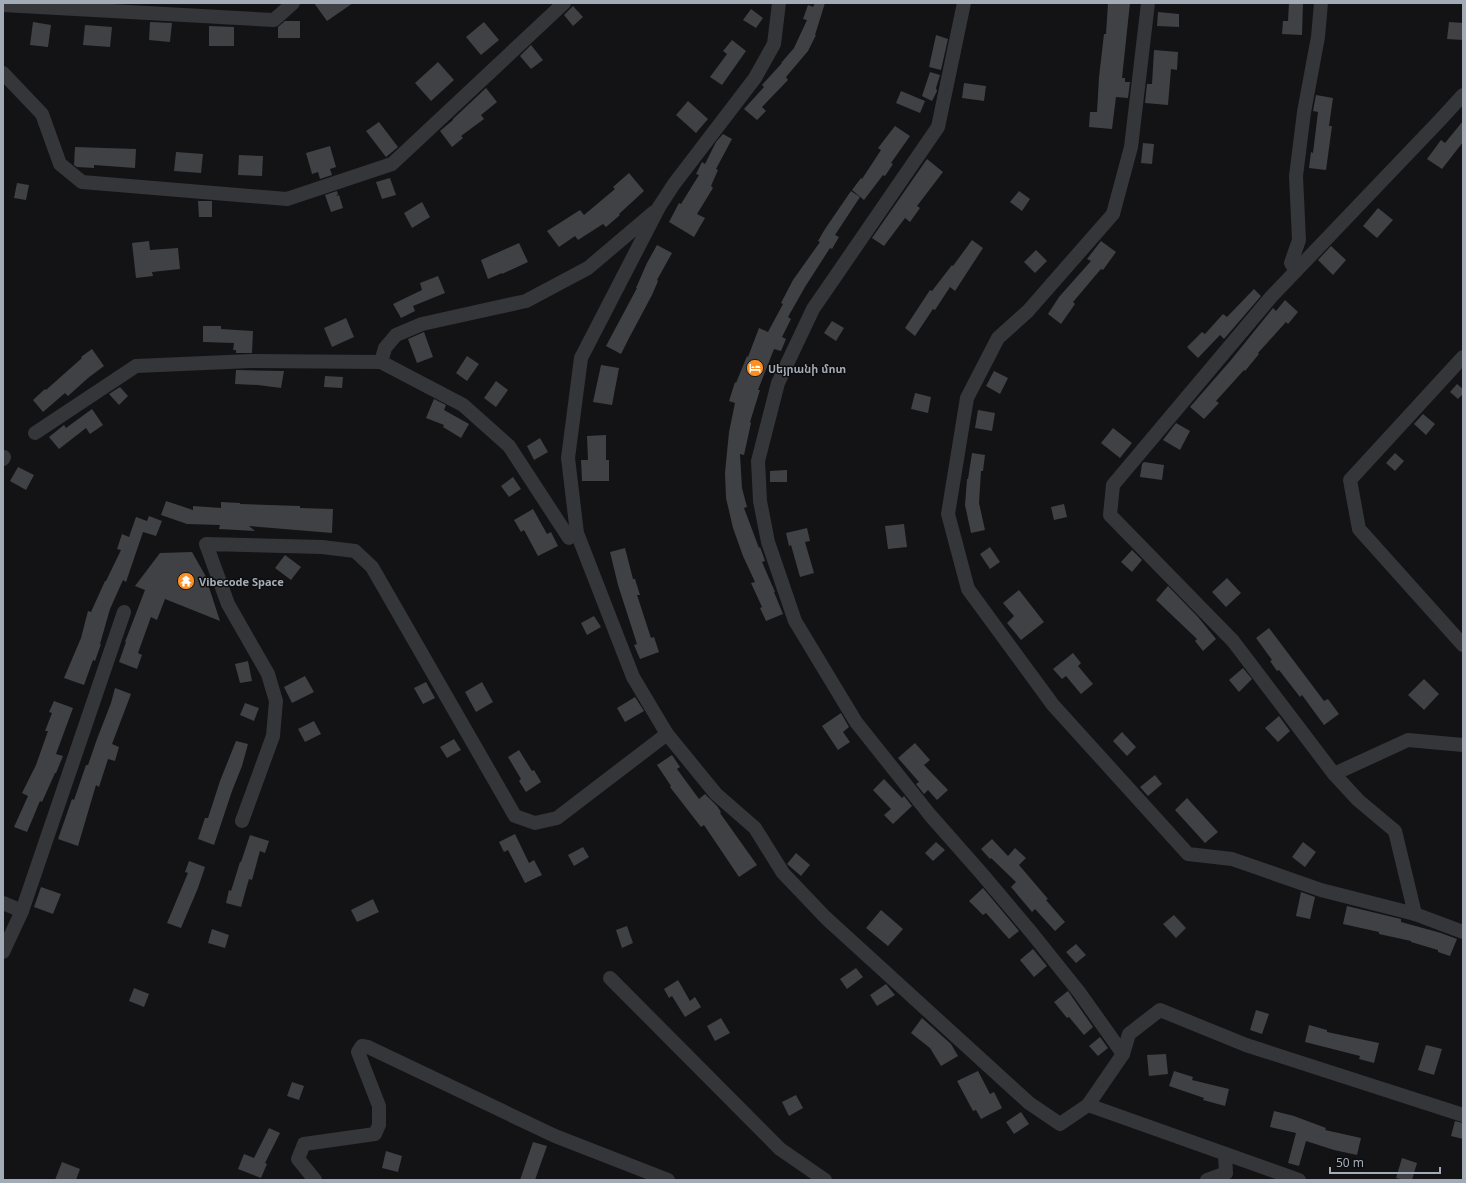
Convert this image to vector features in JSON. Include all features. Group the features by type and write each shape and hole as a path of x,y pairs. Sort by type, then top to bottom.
{"street":[{"path":"3,5 274,20 293,3"},
{"path":"3,73 42,114 60,164 82,182 287,199 392,164 564,3"},
{"path":"779,3 774,44 755,78 674,184 659,207 581,358 568,458 577,533 633,677 667,734 716,794 755,828 783,873 826,918 1029,1103 1060,1124 1088,1105 1123,1054 1129,1034 1160,1010 1246,1045 1463,1115"},
{"path":"964,3 938,127 813,309 778,383 758,461 760,501 768,542 795,621 856,722 930,815 1031,932 1078,992 1123,1054"},
{"path":"1148,3 1131,147 1113,214 1028,311 998,338 967,398 948,514 968,589 1053,705 1188,854 1232,859 1322,890 1415,914 1463,932"},
{"path":"1296,271 1291,263 1299,240 1296,176 1304,112 1318,37 1321,3"},
{"path":"1415,914 1395,831 1358,800 1334,774 1233,641 1110,515 1113,484 1271,297 1463,95"},
{"path":"381,362 385,348 396,335 422,324 526,301 588,268 659,207"},
{"path":"1463,357 1350,480 1359,529 1463,645"},
{"path":"35,433 136,366 251,361 381,362 463,405 509,446 569,538"},
{"path":"242,821 273,736 276,701 268,674 228,604 206,544 315,546 355,551 372,567 515,816 535,823 557,818 667,734"},
{"path":"3,952 22,911 124,612"},
{"path":"1334,774 1408,740 1463,745"},
{"path":"3,903 22,911"},
{"path":"610,978 780,1149 825,1180"},
{"path":"315,1180 298,1159 304,1144 375,1134 379,1125 380,1106 358,1052 362,1046 368,1047 425,1073 555,1136 668,1180"},
{"path":"1088,1105 1299,1180"},
{"path":"1206,1180 1226,1173 1225,1154"}],"building":[{"path":"314,3 353,3 327,21"},
{"path":"815,3 825,3 816,35 808,51 786,77 788,80 762,107 766,111 757,120 744,109 764,87 762,85 794,48 807,20 803,19 808,5 813,7"},
{"path":"1108,3 1130,3 1122,78 1125,78 1125,82 1130,82 1128,98 1116,97 1112,129 1089,127 1090,112 1097,112 1099,77 1104,34 1106,34"},
{"path":"1289,3 1303,3 1302,35 1282,34 1283,21 1288,21"},
{"path":"573,6 583,17 573,26 564,15"},
{"path":"751,9 763,18 756,28 743,20"},
{"path":"1158,12 1179,14 1179,27 1157,26"},
{"path":"285,21 300,21 300,38 278,38 278,27"},
{"path":"33,22 51,25 48,47 30,45"},
{"path":"150,22 172,23 170,42 149,40"},
{"path":"484,22 499,40 481,55 466,37"},
{"path":"1449,22 1463,23 1463,40 1447,39"},
{"path":"85,25 112,27 110,47 83,45"},
{"path":"209,26 234,27 234,46 209,46"},
{"path":"936,35 948,39 941,70 929,67"},
{"path":"732,40 746,51 722,85 710,77 727,54 723,51"},
{"path":"531,45 543,60 531,69 520,56"},
{"path":"1154,50 1178,52 1177,70 1171,69 1168,105 1145,103 1147,84 1152,84"},
{"path":"438,62 454,80 431,101 415,83"},
{"path":"930,72 940,75 936,88 937,91 932,101 922,96"},
{"path":"964,83 986,86 984,101 962,98"},
{"path":"486,88 497,102 481,115 484,119 461,136 463,138 452,147 440,131"},
{"path":"901,91 925,101 920,113 896,103"},
{"path":"1316,95 1333,98 1329,126 1332,126 1326,170 1309,168 1311,152 1313,153 1318,112 1313,111"},
{"path":"688,101 708,119 696,133 676,115"},
{"path":"1463,121 1463,142 1442,169 1427,159 1441,140 1445,143"},
{"path":"379,122 398,147 386,157 366,131"},
{"path":"895,126 910,136 891,163 893,164 885,176 883,175 864,200 852,190 861,178 862,179 881,150 878,148"},
{"path":"723,134 732,139 716,169 718,170 711,186 713,188 697,214 705,218 694,237 669,222 679,203 681,204 699,175 696,174 702,162 705,164 716,142"},
{"path":"1143,143 1154,144 1152,164 1141,163"},
{"path":"330,146 336,167 330,169 332,175 320,179 318,172 312,174 306,153"},
{"path":"75,147 136,149 135,168 94,165 94,168 77,167 74,165"},
{"path":"176,152 203,154 201,173 174,171"},
{"path":"239,155 263,156 262,176 238,175"},
{"path":"927,159 943,172 917,206 920,208 910,222 905,218 884,246 872,238"},
{"path":"629,173 644,191 606,227 603,224 578,240 575,236 559,247 547,231 580,210 584,215 615,189 613,187"},
{"path":"390,178 396,195 382,199 376,182"},
{"path":"17,183 29,185 26,200 14,198"},
{"path":"337,191 338,194 336,196 339,195 343,208 331,212 325,195"},
{"path":"851,191 860,197 835,235 839,237 832,249 830,248 788,317 791,319 782,337 786,339 781,351 774,349 758,390 760,390 750,422 744,455 740,454 742,488 747,507 744,508 765,561 762,562 783,614 766,621 760,608 762,607 751,583 755,582 743,556 733,528 726,498 725,473 729,432 735,403 729,401 735,382 736,383 747,356 748,357 759,328 768,332 783,304 781,303 793,280 820,242 818,241 825,229"},
{"path":"1019,191 1030,199 1022,211 1010,202"},
{"path":"198,201 212,201 212,217 199,217"},
{"path":"422,202 430,217 412,228 404,213"},
{"path":"1378,208 1393,220 1377,238 1363,226"},
{"path":"972,240 983,248 955,291 950,287 915,336 905,328 930,290 932,291 952,265 953,266"},
{"path":"149,241 150,250 178,248 180,269 152,272 153,276 136,278 132,243"},
{"path":"1101,241 1116,252 1103,270 1101,269 1073,302 1075,304 1061,324 1048,314 1059,297 1091,261 1087,259"},
{"path":"519,243 528,262 488,279 481,260"},
{"path":"657,245 672,253 657,280 658,281 652,295 621,354 606,346 637,288 647,263"},
{"path":"1331,246 1346,260 1333,275 1318,260"},
{"path":"1036,250 1047,261 1035,273 1024,262"},
{"path":"438,276 445,293 413,306 415,311 401,318 393,304 422,290 420,283"},
{"path":"1254,289 1261,296 1224,339 1220,335 1198,358 1187,347 1202,332 1205,334 1223,314 1227,317"},
{"path":"1285,300 1298,312 1288,324 1286,322 1258,353 1259,354 1245,371 1244,370 1216,401 1219,403 1204,419 1190,407 1231,360 1273,308 1276,311"},
{"path":"346,318 354,337 332,347 324,328"},
{"path":"832,321 844,328 836,341 824,333"},
{"path":"203,326 221,326 221,329 253,331 252,353 236,353 236,350 233,350 234,343 203,342"},
{"path":"424,332 433,357 417,363 408,339"},
{"path":"92,349 104,366 68,396 65,393 43,412 33,400"},
{"path":"467,356 479,364 467,381 456,373"},
{"path":"601,365 619,368 612,405 593,402"},
{"path":"236,370 284,371 281,388 235,384"},
{"path":"994,371 1008,378 1000,394 986,386"},
{"path":"325,376 343,377 342,388 324,387"},
{"path":"496,381 508,390 496,407 484,398"},
{"path":"1457,384 1463,389 1463,394 1458,399 1450,392"},
{"path":"120,387 128,396 119,405 109,394"},
{"path":"915,393 931,397 928,413 911,409"},
{"path":"434,399 446,405 444,410 469,424 461,438 443,427 444,425 426,418"},
{"path":"92,409 103,425 90,434 86,428 59,449 49,437 64,425 66,428"},
{"path":"978,410 995,413 992,431 975,428"},
{"path":"1423,414 1435,424 1426,435 1414,424"},
{"path":"1176,423 1190,431 1180,450 1163,440"},
{"path":"1113,428 1132,443 1120,458 1101,443"},
{"path":"606,435 606,460 609,460 609,481 582,481 581,460 588,460 587,436"},
{"path":"540,438 548,452 534,460 527,446"},
{"path":"972,453 985,455 983,471 981,471 979,503 985,530 971,533 965,505 967,479"},
{"path":"1395,453 1404,461 1395,471 1386,463"},
{"path":"1144,462 1164,465 1162,480 1140,477 1142,464"},
{"path":"18,467 34,475 26,490 10,481"},
{"path":"787,470 787,482 770,482 770,471"},
{"path":"513,477 521,489 509,497 501,486"},
{"path":"166,501 193,510 193,506 221,508 221,502 333,509 332,533 249,526 255,531 219,529 220,525 187,524 161,515"},
{"path":"1064,504 1067,517 1054,520 1051,507"},
{"path":"533,509 547,534 551,532 558,546 538,556 524,530 521,532 514,520"},
{"path":"149,516 162,521 156,536 143,532 126,582 123,580 110,609 101,644 95,661 93,660 84,685 64,678 81,638 88,611 91,612 121,550 117,549 122,534 129,537 136,517 147,521"},
{"path":"904,524 907,547 888,549 885,526"},
{"path":"807,528 810,541 805,542 814,573 800,577 786,533"},
{"path":"990,547 1000,562 990,569 980,554"},
{"path":"625,548 633,579 635,579 640,595 637,595 651,638 654,637 659,652 640,659 634,645 637,644 618,585 610,552"},
{"path":"1132,550 1142,560 1132,572 1121,562"},
{"path":"192,552 205,575 220,621 165,599 157,620 151,617 138,653 142,655 137,669 119,662 145,590 135,586 160,553"},
{"path":"285,555 301,567 291,580 275,568"},
{"path":"1227,578 1241,593 1226,607 1212,592"},
{"path":"1168,586 1198,617 1216,639 1203,651 1195,641 1197,639 1156,600"},
{"path":"1019,590 1044,622 1021,640 1007,623 1014,616 1003,603"},
{"path":"594,616 601,627 587,635 581,623"},
{"path":"1269,628 1324,701 1328,699 1339,714 1324,725 1302,695 1300,697 1279,670 1277,671 1270,661 1272,660 1256,638"},
{"path":"1073,653 1081,663 1078,666 1093,684 1081,694 1066,676 1062,679 1053,669"},
{"path":"248,661 252,681 240,683 235,664"},
{"path":"1243,668 1252,679 1239,692 1229,680"},
{"path":"305,676 314,692 292,703 284,687"},
{"path":"1424,679 1439,694 1424,710 1408,695"},
{"path":"426,682 435,698 423,704 414,688"},
{"path":"482,682 493,702 476,712 465,692"},
{"path":"115,688 131,694 112,744 119,747 115,761 108,759 99,787 96,785 78,846 58,839 72,799 74,800 86,765 88,765"},
{"path":"635,697 644,711 625,722 617,708"},
{"path":"54,701 73,708 56,754 63,756 42,802 40,801 27,832 14,827 28,796 22,793 36,765 48,731 45,731 52,713 49,712"},
{"path":"245,703 259,708 254,721 240,715"},
{"path":"841,713 849,727 843,732 850,742 838,750 822,726"},
{"path":"1279,716 1290,731 1278,742 1265,728"},
{"path":"314,721 321,734 305,742 298,729"},
{"path":"1122,732 1136,747 1127,756 1113,741"},
{"path":"454,739 461,750 447,758 440,747"},
{"path":"236,741 248,744 242,766 214,845 198,839 205,818 208,818 220,781"},
{"path":"915,743 930,760 924,765 948,790 937,800 928,790 924,794 916,784 919,782 898,758"},
{"path":"519,750 541,782 526,792 519,781 521,779 508,757"},
{"path":"672,755 680,767 677,769 699,799 705,794 717,806 721,812 720,813 757,865 739,877 704,825 701,827 670,787 671,786 657,765"},
{"path":"1155,775 1162,784 1148,796 1140,787"},
{"path":"884,779 902,798 904,796 912,806 893,824 884,815 891,809 873,790"},
{"path":"1187,798 1218,832 1205,843 1175,810"},
{"path":"515,834 529,863 534,860 542,875 525,883 508,850 504,852 499,842"},
{"path":"250,835 269,841 265,853 260,851 252,880 249,879 241,907 226,903 229,890 231,891"},
{"path":"992,839 1008,856 1015,848 1026,858 1019,865 1048,899 1046,900 1065,922 1055,931 1035,909 1032,912 1011,887 1016,882 981,849"},
{"path":"936,842 945,850 933,861 925,853"},
{"path":"1303,842 1316,852 1305,867 1292,857"},
{"path":"583,847 589,857 574,866 568,855"},
{"path":"796,853 810,865 801,876 787,864"},
{"path":"189,861 205,867 181,928 167,923 188,873 185,872"},
{"path":"41,887 61,894 53,914 34,907"},
{"path":"983,888 1019,931 1009,939 986,913 983,915 969,901"},
{"path":"1301,892 1315,897 1310,919 1296,916"},
{"path":"373,899 379,912 357,922 351,910"},
{"path":"1347,906 1401,919 1401,922 1457,939 1450,956 1438,952 1438,950 1411,941 1343,924"},
{"path":"881,910 903,929 888,946 866,928"},
{"path":"1174,915 1186,928 1176,938 1163,924"},
{"path":"627,926 633,943 622,948 616,930"},
{"path":"212,929 229,935 225,948 208,943"},
{"path":"1076,944 1086,955 1076,963 1066,952"},
{"path":"1033,949 1047,966 1034,977 1020,960"},
{"path":"856,968 863,977 847,989 840,979"},
{"path":"678,980 690,1001 695,997 701,1007 685,1017 672,996 669,998 664,989"},
{"path":"886,984 895,995 877,1006 870,995"},
{"path":"134,988 149,994 144,1007 129,1001"},
{"path":"1068,991 1093,1027 1084,1035 1054,1002"},
{"path":"1256,1010 1269,1014 1262,1034 1250,1030"},
{"path":"721,1018 730,1033 715,1041 707,1026"},
{"path":"922,1018 951,1044 958,1056 941,1066 930,1048 911,1033"},
{"path":"1309,1025 1327,1030 1327,1032 1379,1043 1374,1063 1359,1059 1360,1056 1305,1042"},
{"path":"1100,1037 1108,1048 1098,1056 1089,1046"},
{"path":"1426,1045 1442,1049 1434,1075 1418,1070"},
{"path":"1166,1054 1168,1074 1149,1076 1147,1055"},
{"path":"978,1071 990,1094 994,1092 1002,1108 981,1119 976,1110 973,1111 957,1081"},
{"path":"1174,1071 1193,1077 1192,1080 1229,1089 1225,1106 1203,1100 1204,1098 1169,1086"},
{"path":"292,1082 304,1086 299,1100 287,1096"},
{"path":"796,1095 803,1108 789,1116 782,1102"},
{"path":"1274,1111 1294,1116 1326,1128 1325,1130 1361,1138 1357,1155 1334,1150 1306,1141 1299,1166 1288,1163 1296,1133 1270,1127"},
{"path":"1021,1112 1029,1124 1014,1134 1006,1122"},
{"path":"1455,1121 1463,1123 1463,1139 1451,1136"},
{"path":"269,1128 280,1133 265,1163 267,1164 261,1178 238,1169 244,1154 254,1158"},
{"path":"533,1142 547,1146 535,1180 520,1180"},
{"path":"386,1151 402,1156 398,1172 382,1168"},
{"path":"1402,1158 1417,1163 1412,1180 1396,1178"},
{"path":"62,1162 80,1169 76,1180 55,1180"}],"place":[{"name":"Սեյրանի մոտ","path":"755,368"},
{"name":"Vibecode Space","path":"186,581"}]}
